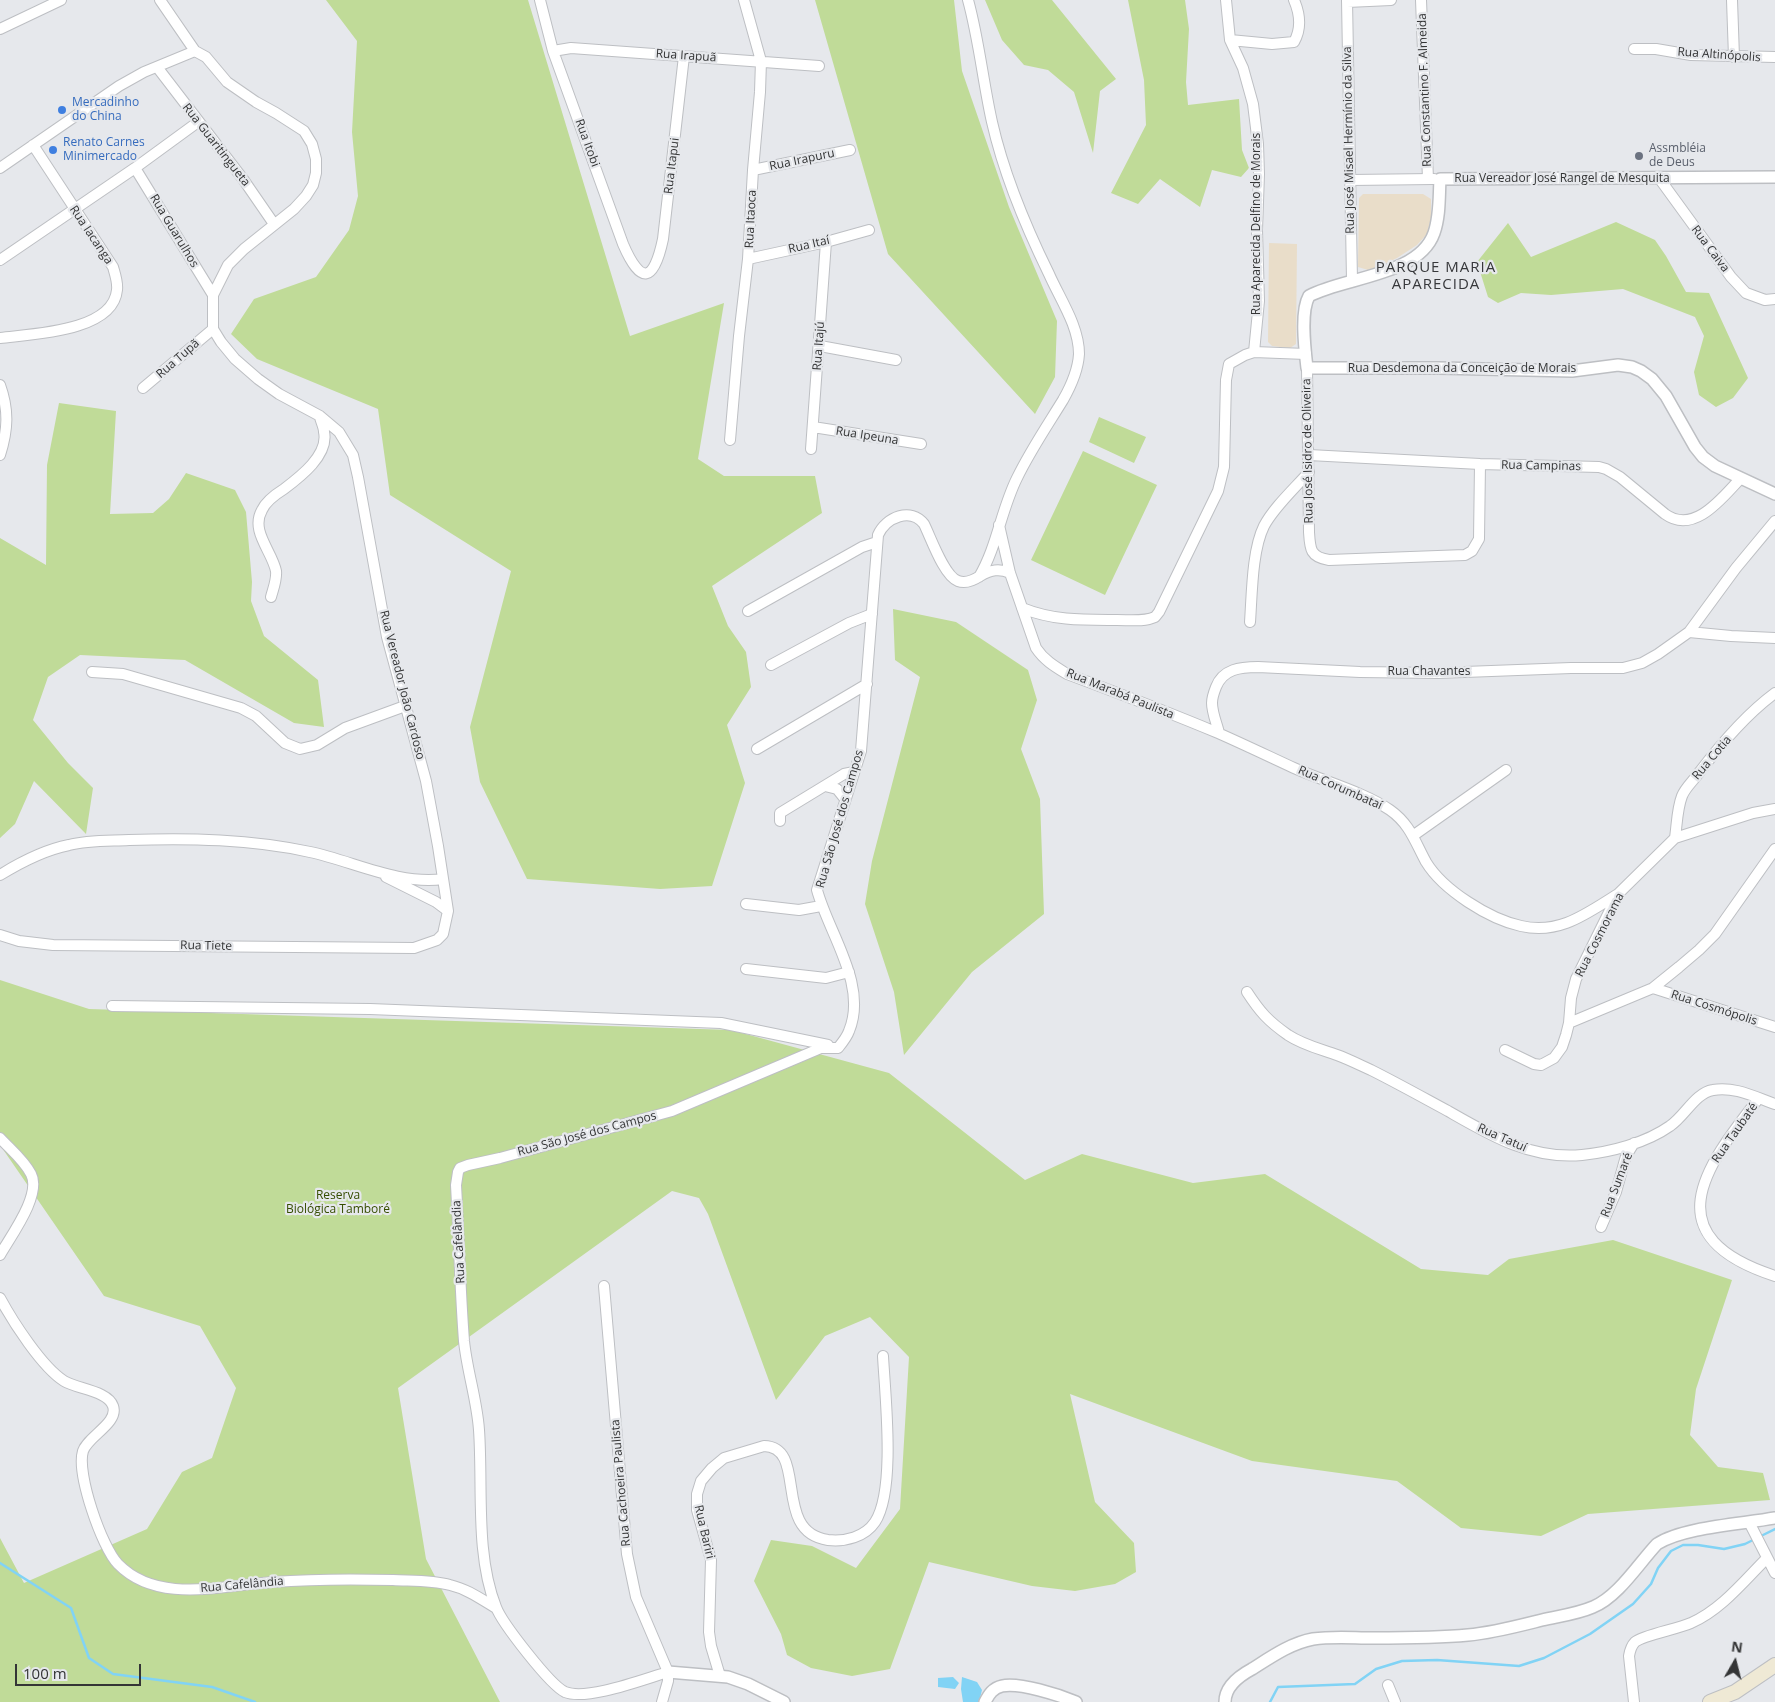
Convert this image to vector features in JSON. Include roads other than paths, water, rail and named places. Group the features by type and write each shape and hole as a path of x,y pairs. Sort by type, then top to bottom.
{"main road":[{"path":"1710,1702 1734,1697 1775,1665"}],"street":[{"path":"0,29 61,0"},
{"path":"160,0 195,51 206,57 227,82 238,91 304,131 312,144 316,159 316,173 313,185 306,196 294,209 244,249 228,265 214,295 213,329"},
{"name":"Rua Itobi","path":"540,0 553,51 626,252 637,271 649,272"},
{"name":"Rua Itaoca","path":"730,440 748,259 761,62 744,0"},
{"path":"968,0 992,121 1004,168 1038,252 1073,325 1079,354 1077,369 1071,387 1017,478 979,577"},
{"name":"Rua Aparecida Delfino de Morais","path":"1226,0 1230,40 1242,68 1253,104 1258,144 1257,230 1259,301 1254,352"},
{"path":"1230,40 1272,44 1294,42 1297,36 1300,13 1294,0"},
{"path":"1347,1 1392,0"},
{"name":"Rua Constantino F. Almeida","path":"1421,0 1434,179"},
{"path":"1732,0 1734,57"},
{"name":"Rua José Misael Hermínio da Silva","path":"1347,1 1352,280"},
{"name":"Rua Irapuã","path":"553,51 571,48 819,66"},
{"name":"Rua Altinópolis","path":"1634,49 1656,49 1691,55 1775,57"},
{"path":"0,168 98,99 144,72 195,51"},
{"name":"Rua Itapui","path":"649,272 657,262 663,239 684,56"},
{"name":"Rua Guaritingueta","path":"157,67 243,179 274,224"},
{"path":"0,260 136,168 198,122"},
{"name":"Rua Iacanga","path":"0,338 76,327 107,310 114,300 117,291 113,267 33,145"},
{"name":"Rua Irapuru","path":"753,170 850,150"},
{"name":"Rua Guarulhos","path":"136,168 214,295"},
{"name":"Rua Vereador José Rangel de Mesquita","path":"1350,180 1775,177"},
{"name":"Rua Caiva","path":"1659,178 1732,277 1746,293 1765,300 1775,299"},
{"name":"Rua José Isidro de Oliveira","path":"1434,179 1438,220 1429,244 1420,254 1372,276 1352,280 1309,296 1306,302 1309,541 1312,552 1316,556 1329,560 1458,557 1465,555 1472,551 1479,539 1480,464"},
{"name":"Rua Itaí","path":"748,259 826,242 869,230"},
{"name":"Rua Itajú","path":"811,449 820,346 826,242"},
{"name":"Rua Tupã","path":"143,388 213,329"},
{"name":"Rua Vereador João Cardoso","path":"213,329 220,342 235,359 258,379 279,394 320,416 339,432 353,455 387,637 426,781 448,911 443,934 437,940 427,945 414,948"},
{"path":"820,346 896,360"},
{"path":"1022,608 1038,615 1070,620 1138,620 1155,617 1160,612 1222,480 1224,467 1226,372 1230,364 1254,352 1306,354"},
{"name":"Rua Desdemona da Conceição de Morais","path":"1307,368 1572,371 1618,365 1641,371 1652,379 1666,396 1695,447 1703,457 1715,466 1740,479 1775,494"},
{"path":"0,385 6,413 7,432 0,455"},
{"path":"271,597 276,579 276,570 263,541 259,527 259,517 262,509 272,498 301,476 314,462 324,443 325,434 320,416"},
{"name":"Rua Ipeuna","path":"813,427 921,444"},
{"name":"Rua Campinas","path":"1309,455 1606,469 1620,477 1672,519 1679,521 1686,521 1700,515 1740,479"},
{"path":"1250,622 1256,551 1262,532 1268,519 1309,472"},
{"name":"Rua São José dos Campos","path":"458,1172 460,1168 468,1164 510,1155 672,1111 821,1048 838,1048 849,1033 854,1013 852,984 817,890 861,751 878,534 883,526 900,515 912,515 921,519 942,562 952,577 957,580 964,582 994,570 1010,573"},
{"name":"Rua Chavantes","path":"1219,734 1212,703 1214,693 1222,676 1229,671 1242,667 1438,673 1623,668 1642,663 1689,632 1736,568 1775,521"},
{"name":"Rua Marabá Paulista","path":"999,525 1010,573 1040,655 1067,674 1219,734"},
{"path":"748,611 856,550 877,542"},
{"path":"772,665 849,623 872,614"},
{"path":"1689,632 1775,638"},
{"path":"92,672 123,674 241,708 256,716 285,743 300,748 317,744 345,728 406,706"},
{"path":"757,749 867,684"},
{"name":"Rua Cotia","path":"1675,838 1683,794 1705,765 1741,724 1757,707 1775,694"},
{"name":"Rua Corumbataí","path":"1219,734 1378,803 1401,820 1414,835 1426,861 1437,878 1466,901 1506,922 1543,928 1564,925 1618,894"},
{"path":"1414,835 1506,770"},
{"path":"780,821 780,813 844,774 854,772"},
{"path":"825,786 837,789 845,798"},
{"path":"1675,838 1753,813 1775,809"},
{"name":"Rua Cosmorama","path":"1505,1050 1534,1064 1541,1065 1554,1058 1562,1047 1569,1024 1571,998 1576,979 1618,894 1675,838"},
{"path":"0,875 17,864 47,850 70,844 94,841 156,839 216,840 276,846 350,862 374,871 436,902 448,911"},
{"path":"1569,1024 1653,988 1699,950 1715,934 1775,849"},
{"path":"374,871 414,879 443,879"},
{"path":"746,904 799,910 822,906"},
{"name":"Rua Tiete","path":"0,935 19,941 52,944 414,948"},
{"path":"746,970 826,978 848,972"},
{"name":"Rua Cosmópolis","path":"1653,988 1775,1027"},
{"name":"Rua Tatuí","path":"1247,992 1260,1012 1289,1036 1318,1050 1334,1054 1372,1071 1484,1132 1508,1143 1544,1155 1560,1157 1607,1152 1653,1136 1671,1125 1707,1091 1734,1090 1775,1104"},
{"path":"112,1006 370,1009 721,1024 838,1048"},
{"name":"Rua Taubaté","path":"1760,1098 1725,1144 1709,1170 1702,1187 1700,1204 1702,1222 1713,1242 1728,1256 1758,1271 1775,1276"},
{"path":"0,1138 28,1169 34,1182 24,1215 0,1256"},
{"name":"Rua Sumaré","path":"1601,1227 1616,1192 1626,1156 1634,1143"},
{"name":"Rua Cafelândia","path":"458,1172 456,1185 464,1341 479,1428 483,1534 487,1575 496,1608 542,1670 558,1687 565,1691 576,1694 590,1694 668,1672"},
{"name":"Rua Cachoeira Paulista","path":"604,1286 627,1554 636,1597 668,1672"},
{"name":"Rua Cafelândia","path":"0,1298 14,1323 56,1375 74,1386 104,1396 112,1403 113,1416 85,1446 82,1453 82,1473 92,1510 109,1553 117,1564 132,1576 149,1584 204,1590 265,1582 327,1578 430,1582 460,1588 496,1608"},
{"name":"Rua Bariri","path":"720,1676 709,1632 711,1560 697,1510 696,1494 701,1481 724,1458 764,1446 770,1446 775,1448 786,1461 796,1514 803,1528 814,1537 830,1540 847,1539 863,1534 875,1522 882,1507 886,1483 888,1452 884,1356"},
{"path":"1225,1702 1225,1696 1231,1685 1242,1675 1283,1650 1312,1639 1469,1635 1568,1614 1594,1607 1606,1599 1657,1544 1665,1539 1682,1533 1775,1518"},
{"path":"1749,1522 1775,1573"},
{"path":"1634,1702 1629,1656 1635,1642 1642,1638 1692,1623 1730,1595 1767,1558"},
{"path":"662,1702 668,1681 668,1672 720,1676 748,1684 784,1702"},
{"path":"985,1702 989,1694 996,1688 1010,1685 1055,1694 1076,1702"},
{"path":"1388,1685 1395,1702"}],"water":[{"path":"953,1677 959,1683 955,1689 938,1687 938,1678"},
{"path":"962,1677 977,1682 982,1690 979,1702 963,1702"}],"waterway":[{"path":"1763,1535 1775,1529"},
{"path":"1270,1702 1278,1687 1355,1684 1376,1669 1402,1661 1437,1660 1519,1666 1544,1658 1590,1634 1633,1604 1651,1584 1658,1568 1671,1551 1683,1545 1724,1549 1753,1540"},
{"path":"0,1563 71,1608 89,1658 113,1674 212,1687 255,1702"}],"place":[{"name":"Mercadinho do China","path":"62,110"},
{"name":"Renato Carnes Minimercado","path":"53,150"},
{"name":"Assmbléia de Deus","path":"1639,156"}],"district":[{"name":"PARQUE MARIA APARECIDA","path":"1436,276"}],"park label":[{"name":"Reserva Biológica Tamboré","path":"338,1203"}]}
